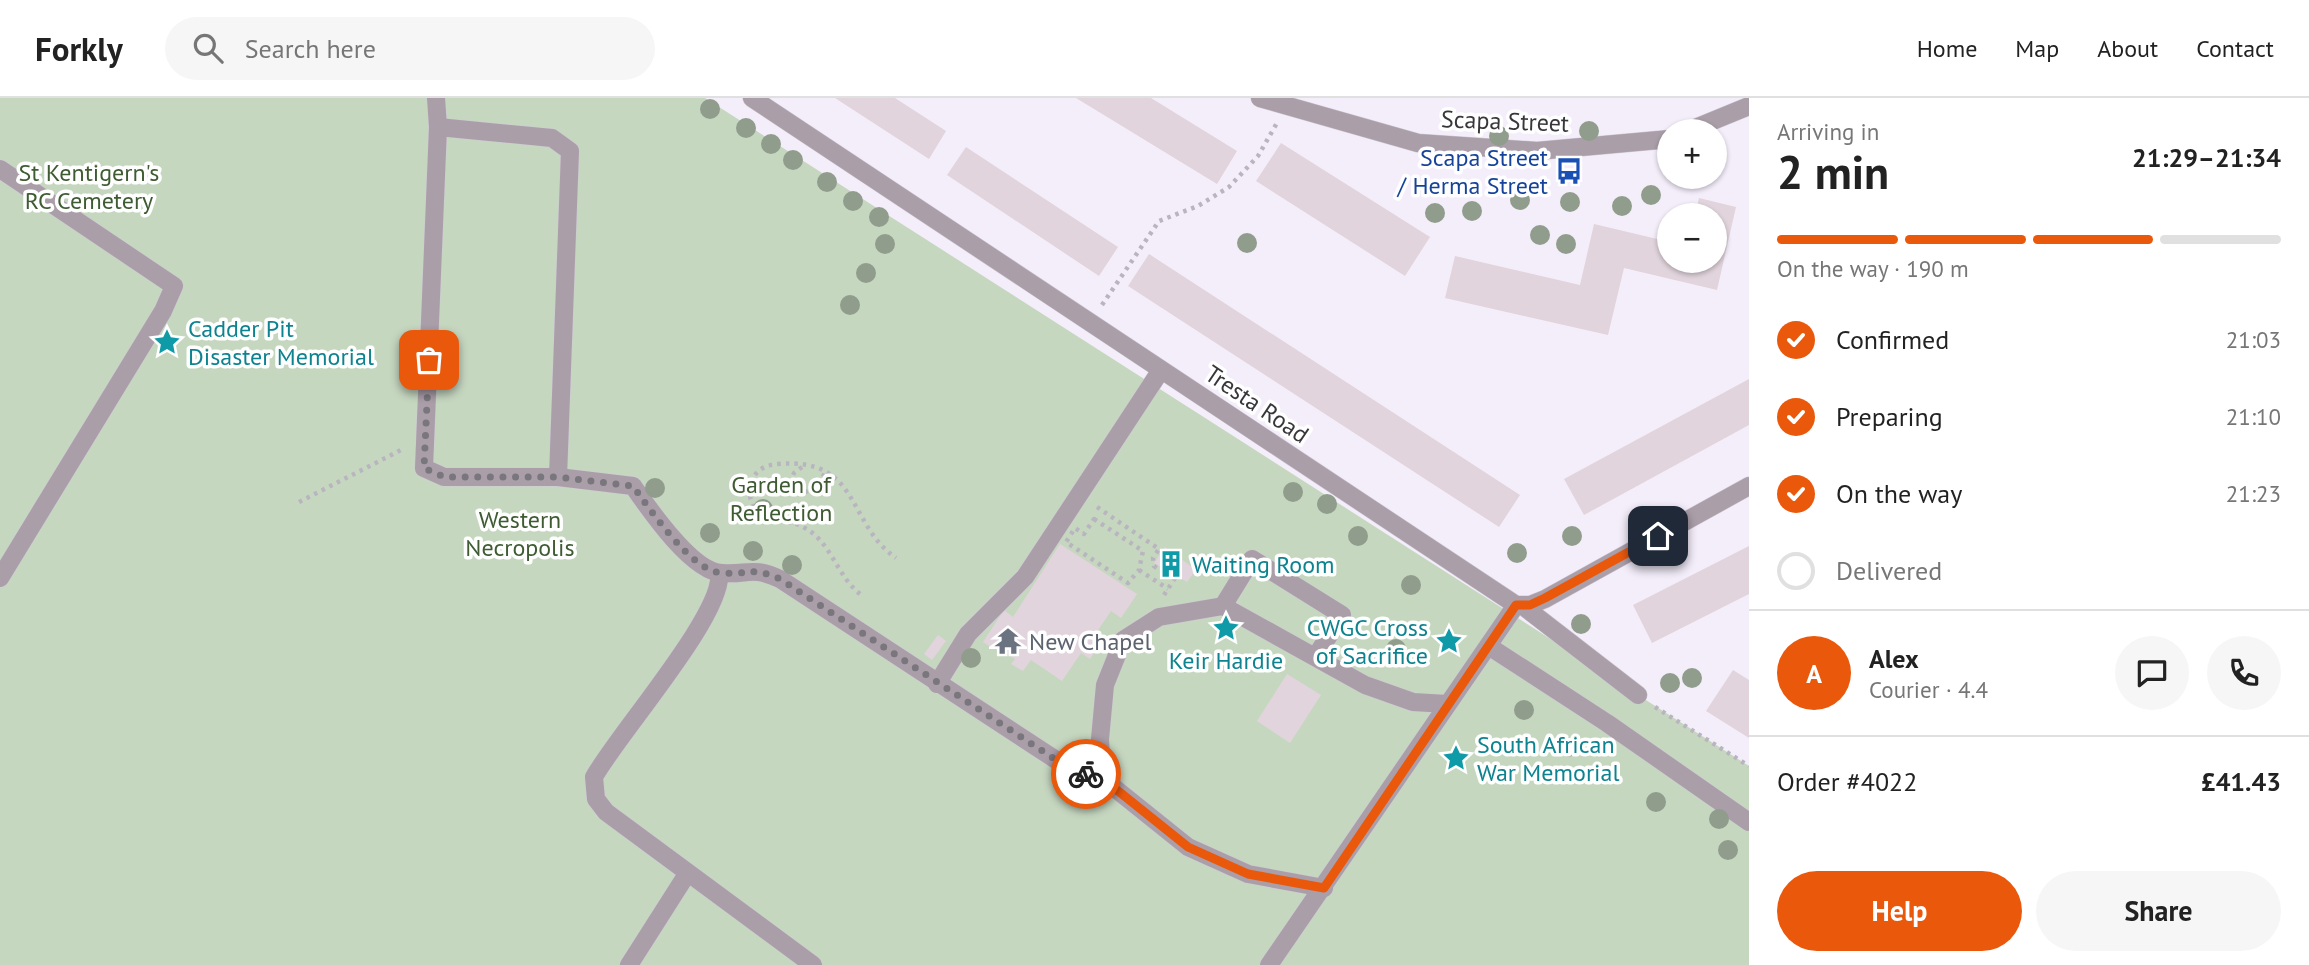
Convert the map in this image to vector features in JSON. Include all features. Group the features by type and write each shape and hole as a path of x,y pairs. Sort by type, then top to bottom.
{"street":[{"path":"436,98 438,127 424,468 444,477 558,477 633,486 662,526 687,553 719,573 758,569 780,579 1073,771 1102,778 1188,847 1248,874 1324,888"},
{"name":"Tresta Road","path":"752,98 1519,605 1638,695"},
{"name":"Scapa Street","path":"1260,98 1418,143 1537,151 1657,140"},
{"path":"1717,119 1749,106"},
{"path":"438,127 552,138 570,151 558,477"},
{"path":"0,169 174,286 163,311 0,578"},
{"path":"937,684 968,634 1026,577 1161,370"},
{"path":"1269,965 1447,704 1519,605 1545,598 1749,486"},
{"path":"1223,606 1252,559 1342,615 1316,656"},
{"path":"719,573 720,584 705,618 594,777 596,799 606,812 687,874 813,965"},
{"path":"1102,778 1100,739 1105,685 1123,640 1159,617 1223,606 1365,685 1413,702 1447,704"},
{"path":"1490,647 1607,723 1749,822"},
{"path":"629,965 687,874"}],"path":[{"path":"1090,322 1160,221 1198,206 1229,187 1258,156 1287,107"},
{"path":"299,502 426,437"},
{"path":"860,594 839,571 815,535 803,526 758,516 750,503 750,488 761,468 785,464 826,471 841,482 854,498 875,540 896,558"},
{"path":"803,467 794,473 789,485 798,494 815,489 826,471"},
{"path":"1089,502 1159,549 1153,558 1154,566 1174,579"},
{"path":"1075,528 1084,534 1094,519 1118,534 1143,551 1139,570 1128,583 1077,552 1066,542 1077,521"},
{"path":"1118,534 1124,525"},
{"path":"1139,570 1168,589"},
{"path":"1638,695 1749,766"}],"green space":[{"name":"Western Necropolis","path":"0,98 705,98 1749,766 1749,965 0,965"}],"building":[{"path":"835,98 895,98 946,131 929,159"},
{"path":"1076,98 1151,98 1237,151 1217,184"},
{"path":"1281,143 1430,237 1405,276 1256,181"},
{"path":"966,147 1118,247 1099,276 947,175"},
{"path":"1699,198 1720,203 1698,203"},
{"path":"1727,205 1736,207 1727,246"},
{"path":"1594,224 1657,239 1657,273 1721,273 1717,290 1624,268 1608,335 1445,298 1455,256 1580,285"},
{"path":"1149,254 1520,495 1499,527 1128,286"},
{"path":"1749,379 1749,425 1584,515 1564,479"},
{"path":"1060,544 1137,594 1121,618 1111,611 1094,636 1102,641 1090,659 1081,653 1062,681 1031,660 1023,671 1011,664 1015,659 994,645 992,648 983,642 1004,610 1013,617"},
{"path":"1749,546 1749,594 1652,643 1633,605"},
{"name":"Waiting Room","path":"1165,547 1196,570 1187,582 1154,563"},
{"path":"938,635 946,641 932,660 924,654"},
{"path":"1733,670 1749,680 1749,738 1706,711"},
{"path":"1287,674 1321,695 1290,743 1257,721"}],"way so far":[{"path":"429,360 424,468 444,477 558,477 633,486 662,526 687,553 719,573 758,569 780,579 1073,771 1086,774"}],"place":[{"name":"Scapa Street / Herma Street","path":"1569,171"},
{"name":"Cadder Pit Disaster Memorial","path":"167,342"},
{"name":"Waiting Room","path":"1171,564"},
{"name":"Keir Hardie","path":"1226,628"},
{"name":"New Chapel","path":"1008,641"},
{"name":"CWGC Cross of Sacrifice","path":"1449,641"},
{"name":"South African War Memorial","path":"1456,758"}],"route":[{"path":"1086,774 1102,778 1188,847 1248,874 1324,888 1516,605 1530,605 1545,598 1658,536"}],"park label":[{"name":"St Kentigern's RC Cemetery","path":"89,186"},
{"name":"Garden of Reflection","path":"781,498"}]}
